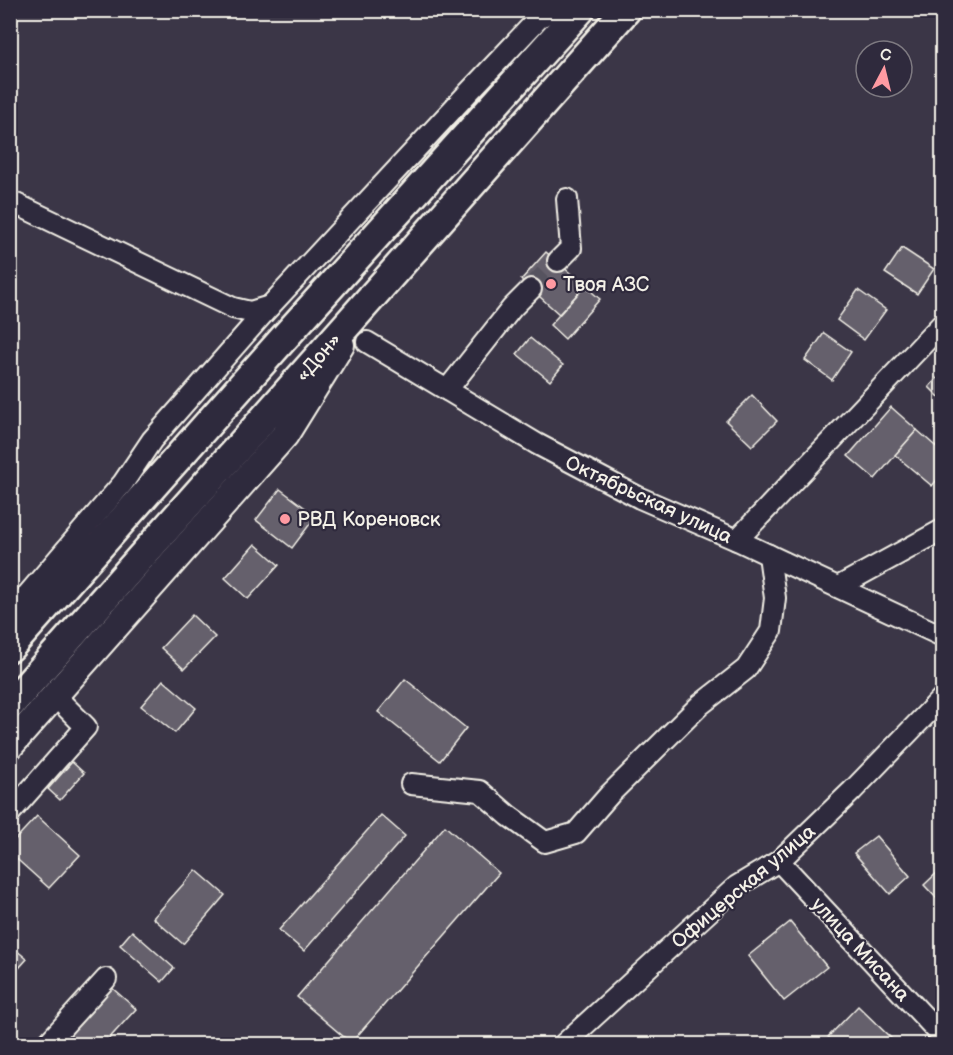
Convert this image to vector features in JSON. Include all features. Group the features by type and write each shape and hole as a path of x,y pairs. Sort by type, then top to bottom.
{"highway":[{"name":"«Дон»","path":"10,647 283,339 580,10"},
{"name":"«Дон»","path":"10,705 626,10"}],"main road":[{"path":"10,746 285,435 371,296"}],"street":[{"path":"10,615 123,483 152,440 270,306 539,18 552,10"},
{"path":"558,261 571,248 567,199"},
{"path":"10,201 233,308 250,312 270,306"},
{"path":"447,390 512,308 531,289"},
{"path":"233,308 241,324 237,343"},
{"path":"737,540 942,324"},
{"name":"Октябрьская улица","path":"367,342 537,444 630,493 737,540 942,636"},
{"path":"838,587 942,530"},
{"path":"411,784 480,791 545,842 576,833 610,794 700,705 746,669 771,631 775,598 769,555"},
{"path":"10,813 86,727 55,696"},
{"name":"Офицерская улица","path":"564,1044 737,885 779,861 852,791 942,698"},
{"name":"улица Мисана","path":"779,861 942,1036"},
{"path":"47,1044 106,979"}],"building":[{"path":"902,248 934,269 917,294 885,273"},
{"path":"546,252 585,286 559,314 521,280"},
{"path":"585,286 600,299 565,339 550,325"},
{"path":"858,290 886,310 864,340 837,320"},
{"path":"824,333 851,352 832,380 805,360"},
{"path":"530,338 563,365 550,381 517,354"},
{"path":"942,373 942,400 929,387"},
{"path":"752,395 777,421 752,446 726,421"},
{"path":"891,407 917,430 875,479 848,456"},
{"path":"917,430 942,452 942,474 932,486 895,455"},
{"path":"280,489 316,516 292,548 256,520"},
{"path":"255,544 279,565 248,599 225,578"},
{"path":"192,615 215,637 184,669 161,648"},
{"path":"405,679 466,728 440,761 378,712"},
{"path":"163,680 196,708 175,733 141,706"},
{"path":"72,762 84,773 60,800 48,789"},
{"path":"381,815 405,836 304,951 279,930"},
{"path":"37,816 80,855 49,888 10,853 10,845"},
{"path":"445,826 499,873 351,1043 297,997"},
{"path":"876,836 910,876 890,894 854,853"},
{"path":"942,868 942,904 924,885"},
{"path":"196,870 225,895 183,944 153,918"},
{"path":"790,922 827,967 784,1001 748,956"},
{"path":"132,931 174,968 162,982 120,945"},
{"path":"10,945 27,959 10,978"},
{"path":"111,987 136,1009 104,1044 61,1044"},
{"path":"858,1006 894,1041 891,1044 836,1044 828,1037"}],"tunnel":[{"path":"531,289 558,261"}],"place":[{"name":"Твоя АЗС","path":"551,284"},
{"name":"РВД Кореновск","path":"285,519"}]}
